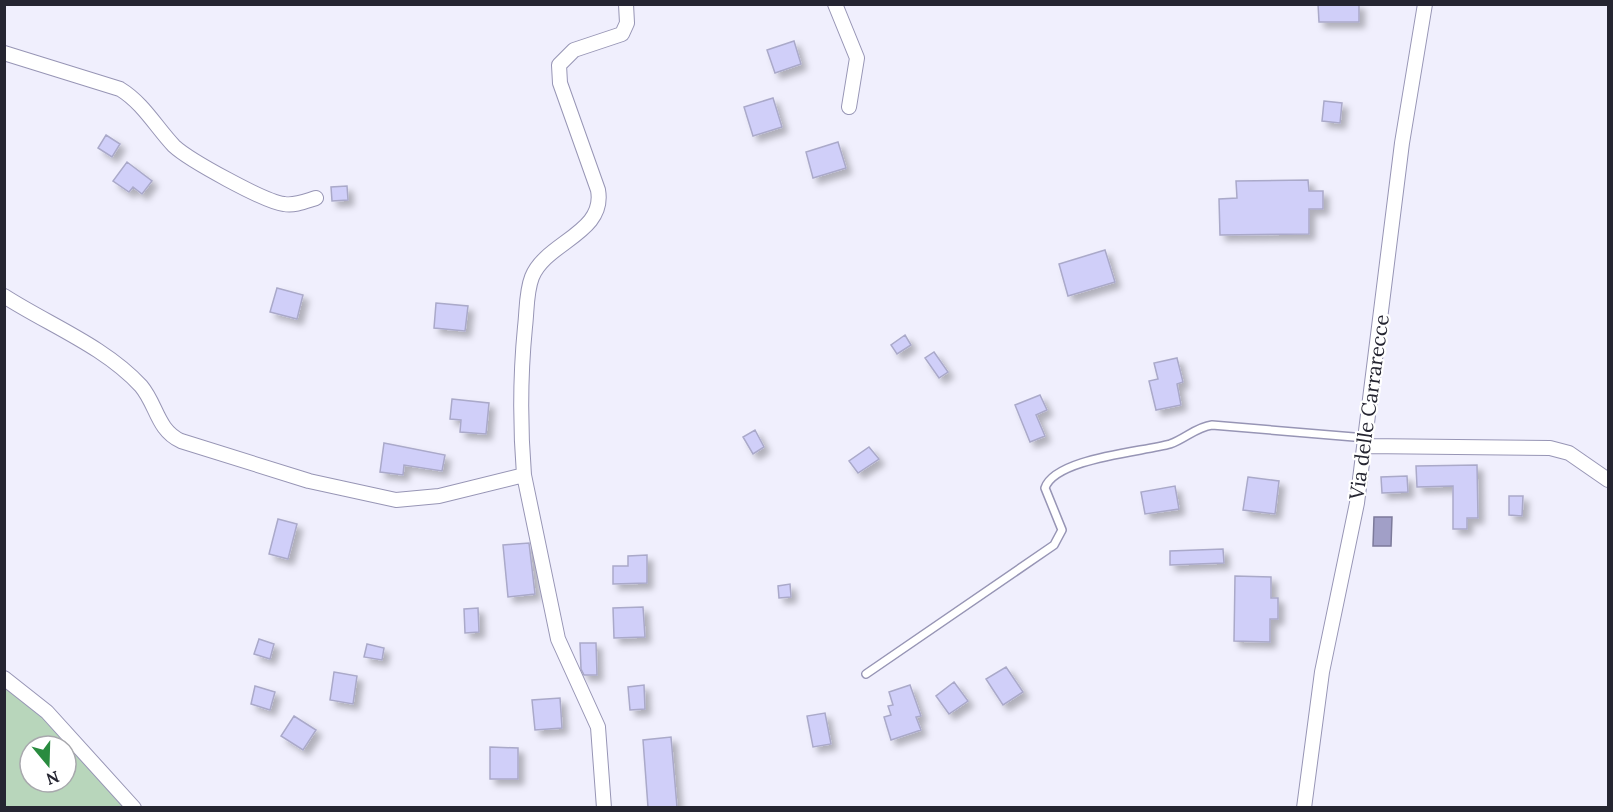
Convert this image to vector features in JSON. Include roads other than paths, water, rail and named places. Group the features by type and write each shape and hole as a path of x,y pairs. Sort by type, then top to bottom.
{"street":[{"path":"604,807 598,727 558,639 524,475 519,394 532,278 544,260 591,221 597,213 599,201 598,190 560,83 559,65 574,50 622,34 627,23 626,4"},
{"path":"835,4 857,58 849,107"},
{"name":"Via delle Carrarecce","path":"1304,807 1322,672 1357,503 1402,143 1425,4"},
{"path":"4,53 120,89 138,104 168,140 188,157 274,201 292,204 316,198"},
{"path":"4,296 81,341 119,367 146,393 163,429 181,441 309,481 396,500 425,499 524,475"},
{"path":"1365,442 1550,448 1569,453 1608,480"},
{"path":"4,678 47,712 134,807"}],"lane":[{"path":"866,674 1054,545 1062,530 1046,488 1048,481 1063,470 1088,461 1174,442 1198,428 1212,425 1365,442"}],"water":[{"path":"1374,517 1392,517 1391,546 1373,546"}]}
